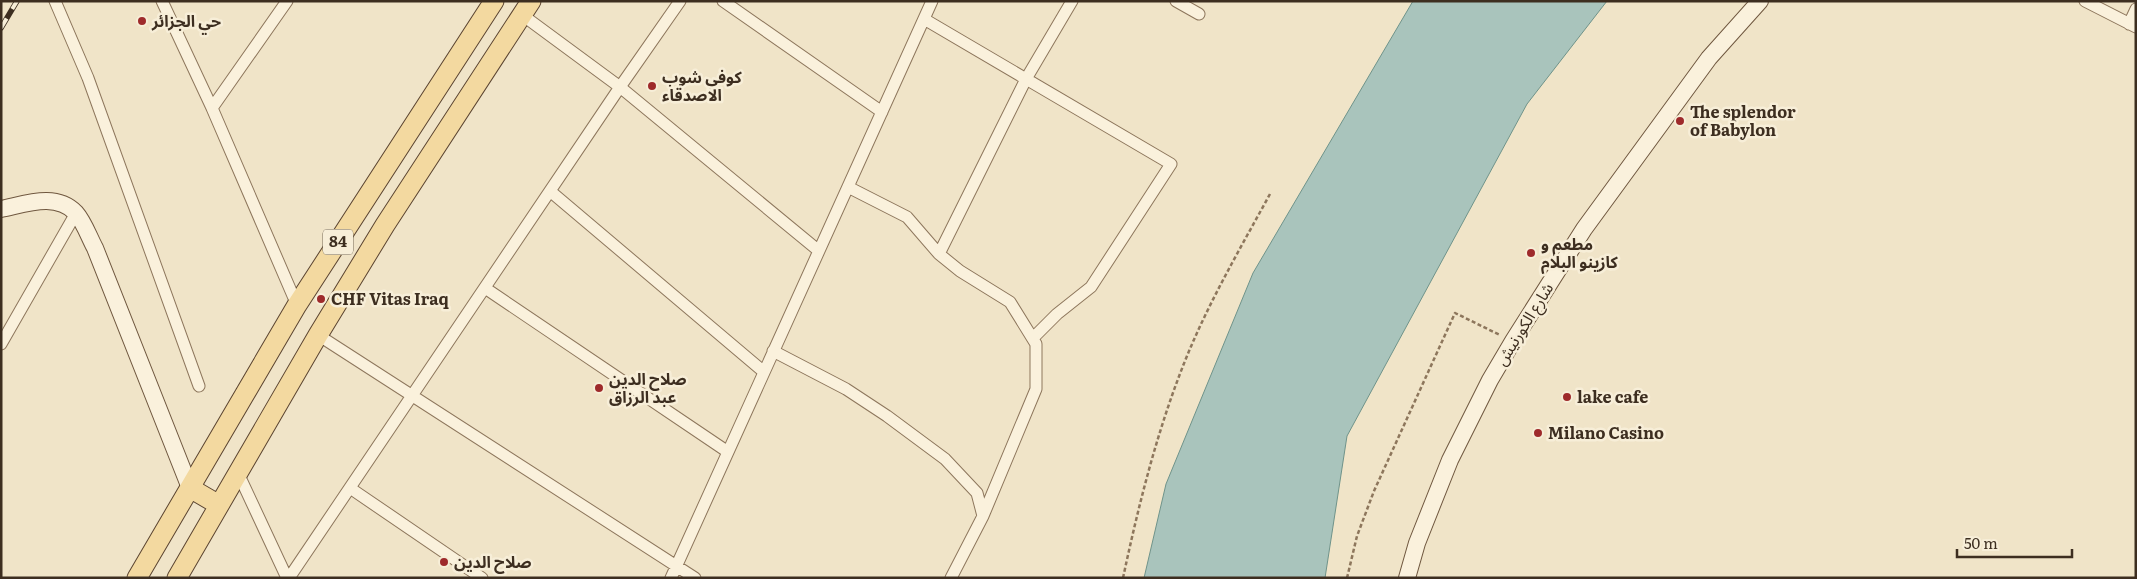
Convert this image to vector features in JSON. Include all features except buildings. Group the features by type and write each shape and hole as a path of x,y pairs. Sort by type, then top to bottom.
{"main road":[{"name":"84","path":"137,578 297,304 492,2"},
{"name":"84","path":"177,578 318,335 385,225 526,8"},
{"path":"190,488 219,505"}],"street":[{"path":"55,1 88,78 199,386"},
{"path":"162,1 212,108 297,304"},
{"path":"212,108 287,1"},
{"path":"238,473 288,578 680,1"},
{"path":"723,1 882,112"},
{"path":"671,578 932,1"},
{"path":"939,254 1026,79 1072,1"},
{"path":"1176,1 1199,14"},
{"name":"شارع الكورنيش","path":"1407,578 1417,543 1450,460 1486,388 1513,341 1584,229 1708,58 1760,1"},
{"path":"2085,1 2133,26 2136,9"},
{"path":"526,8 819,251"},
{"path":"924,19 1171,164 1091,287 1057,314 1033,338"},
{"path":"848,187 907,217 939,254 960,271 1010,302 1036,344 1036,388 983,516 951,578"},
{"path":"550,191 764,372"},
{"path":"1,209 34,202 58,200 76,213 95,248 190,488"},
{"path":"1,344 76,213"},
{"path":"485,288 728,452"},
{"path":"318,335 695,578"},
{"path":"773,351 846,389 887,416 945,459 977,493 983,516"},
{"path":"350,488 482,578"}],"path":[{"path":"1123,578 1157,443 1182,370 1213,299 1270,194"},
{"path":"1347,578 1357,536 1370,498 1455,313 1513,341"}],"water":[{"path":"1413,1 1607,1 1527,104 1347,436 1325,578 1144,578 1166,484 1253,273"}],"railway":[{"path":"1,28 17,1"}],"place":[{"name":"حي الجزائر","path":"142,21"},
{"name":"كوفي شوب الاصدقاء","path":"652,86"},
{"name":"The splendor of Babylon","path":"1680,121"},
{"name":"مطعم و كازينو البلام","path":"1531,253"},
{"name":"CHF Vitas Iraq","path":"321,299"},
{"name":"صلاح الدين عبد الرزاق","path":"599,388"},
{"name":"lake cafe","path":"1567,397"},
{"name":"Milano Casino","path":"1538,433"},
{"name":"صلاح الدين","path":"444,562"}]}
